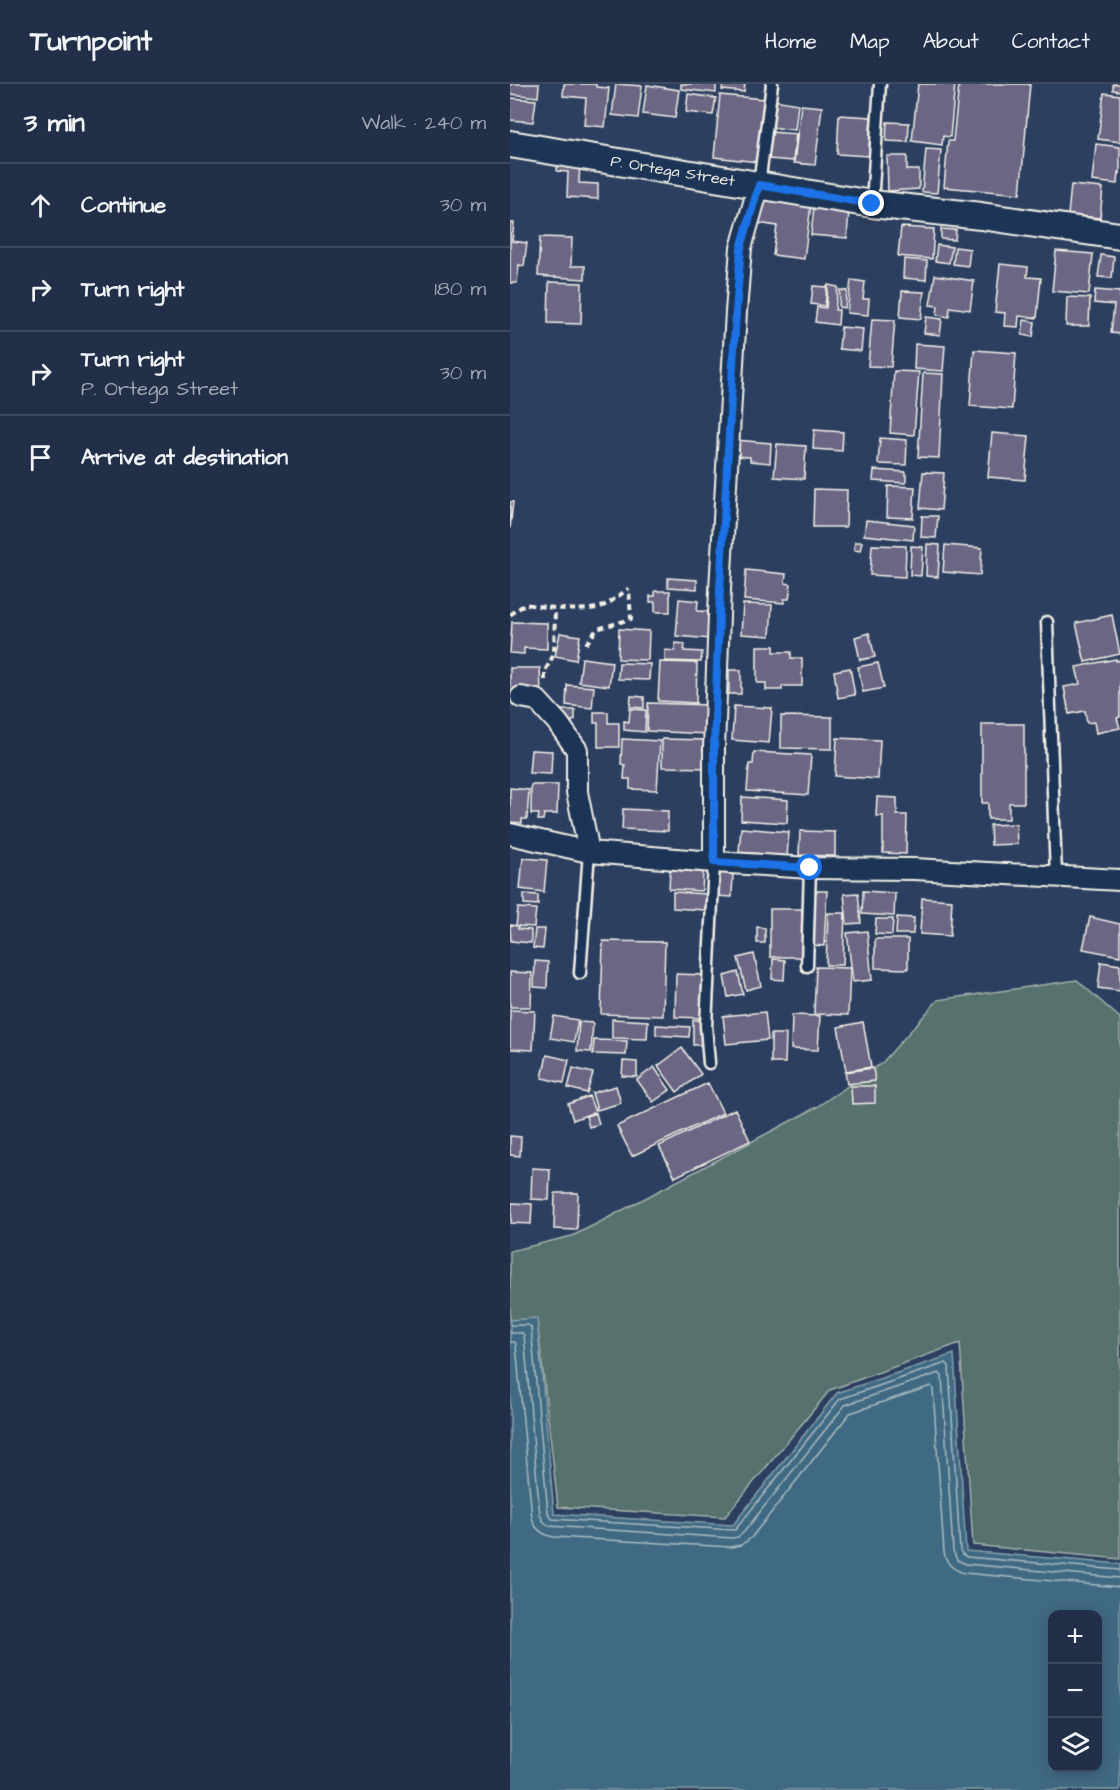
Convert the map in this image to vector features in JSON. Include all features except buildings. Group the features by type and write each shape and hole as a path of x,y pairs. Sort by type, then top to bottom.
{"street":[{"name":"P. Ortega Street","path":"510,144 872,204 981,216 1120,236"},
{"path":"714,862 714,748 720,589 736,312 741,248 759,185"},
{"path":"521,697 537,700 577,750 577,792 589,852"},
{"path":"510,834 589,852 714,862 810,868 914,869 1120,880"}],"lane":[{"path":"759,185 772,84"},
{"path":"872,204 880,84"},
{"path":"1047,622 1056,876"},
{"path":"580,974 589,852"},
{"path":"709,1063 706,1026 714,862"},
{"path":"807,966 810,868"}],"path":[{"path":"510,615 525,604 555,609 603,607 629,588 631,619 597,629 586,644"},
{"path":"547,711 551,696 544,687 544,671 554,654 555,609"}],"green space":[{"path":"1077,980 1120,1018 1120,1559 973,1545 960,1343 830,1390 725,1517 558,1507 537,1319 510,1320 510,1251 572,1236 815,1108 882,1063 938,1000"}],"water":[{"path":"537,1318 554,1514 733,1525 837,1393 954,1354 966,1551 1120,1564 1120,1790 510,1790 510,1320"}],"route":[{"path":"810,868 714,862 714,748 720,589 741,248 759,185 872,204"}]}
